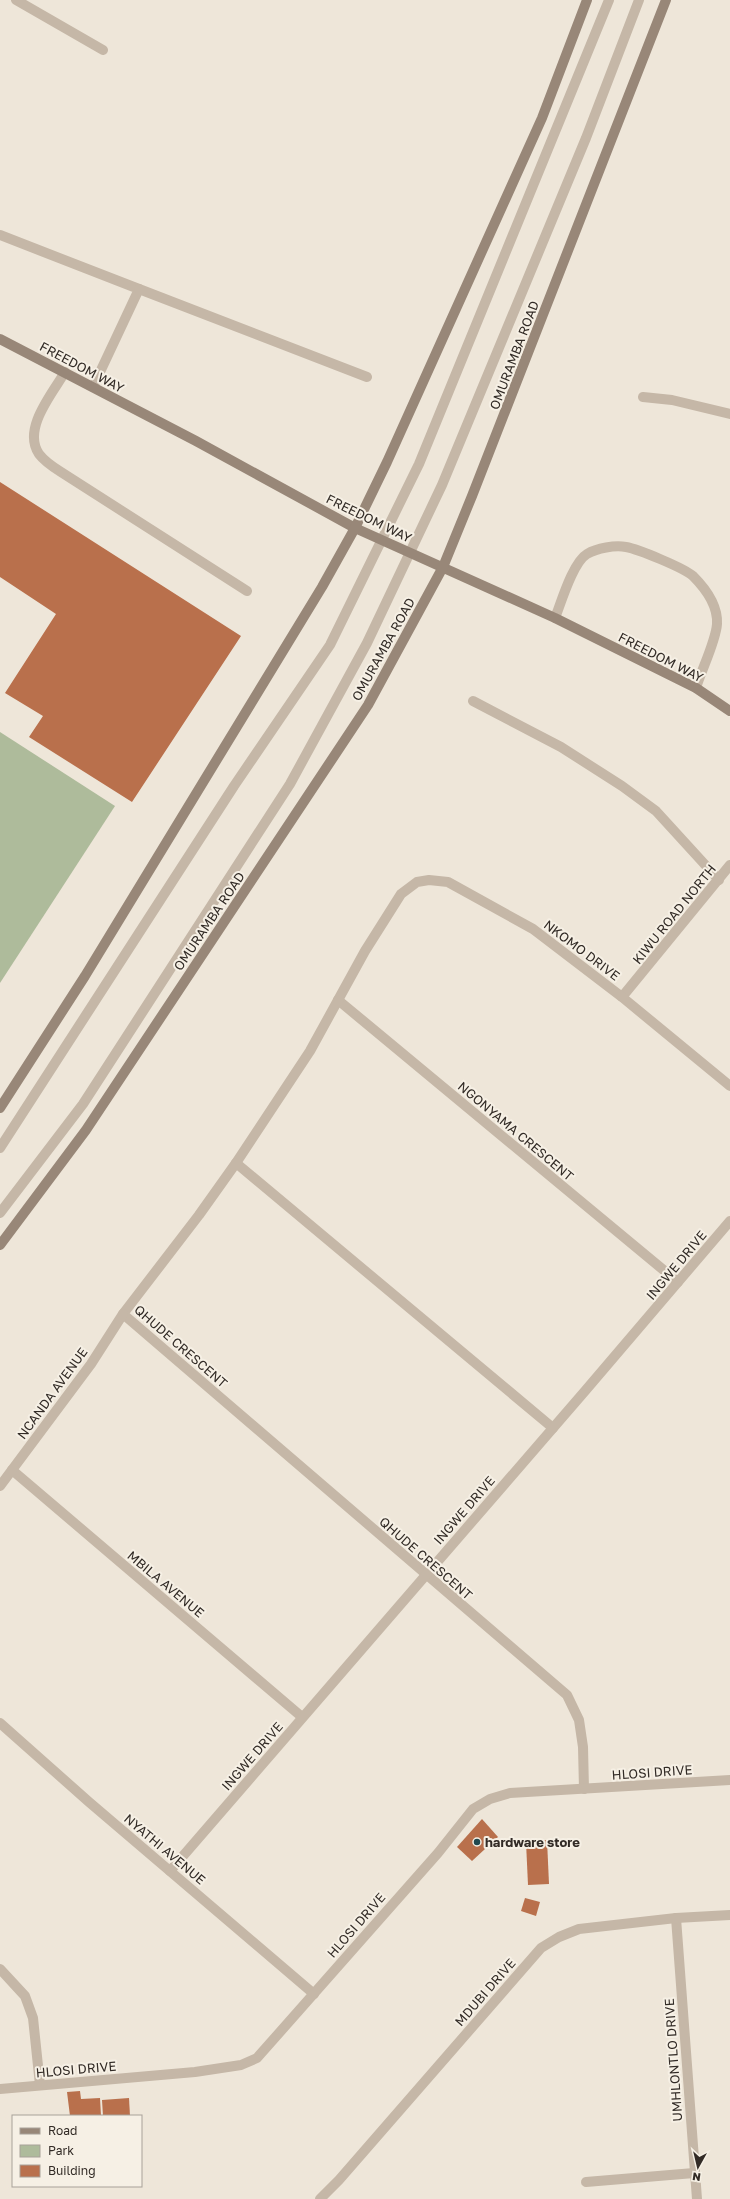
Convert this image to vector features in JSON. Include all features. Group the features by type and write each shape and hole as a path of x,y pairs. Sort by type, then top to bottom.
{"main road":[{"path":"0,1108 89,970 322,587 355,528 390,455 542,118 587,0"},
{"name":"OMURAMBA ROAD","path":"0,1245 86,1130 368,705 443,567 666,0"},
{"name":"FREEDOM WAY","path":"0,339 65,372 355,528 555,618 696,688 730,711"}],"street":[{"path":"16,0 103,50"},
{"path":"0,1148 234,786 330,644 419,464 609,0"},
{"path":"0,1213 83,1104 290,784 377,624 456,452 586,138 639,0"},
{"path":"0,235 367,377"},
{"path":"93,387 140,289"},
{"path":"65,372 40,417 34,431 34,444 39,454 46,462 61,472 248,590"},
{"path":"643,397 672,400 730,414"},
{"path":"555,618 578,562 587,554 604,548 625,547 662,560 692,575 705,591 715,608 717,624 696,688"},
{"path":"473,701 561,747 622,786 656,811 719,880"},
{"name":"KIWU ROAD NORTH","path":"622,997 730,865"},
{"name":"NKOMO DRIVE","path":"338,1000 365,951 401,894 417,882 429,880 448,882 533,929 622,997 730,1086"},
{"path":"338,1000 310,1050 236,1163 553,1428"},
{"name":"NGONYAMA CRESCENT","path":"338,1000 678,1282"},
{"name":"QHUDE CRESCENT","path":"236,1163 199,1215 123,1314 425,1575 568,1695 579,1720 583,1747 584,1789"},
{"name":"INGWE DRIVE","path":"170,1871 730,1221"},
{"name":"NCANDA AVENUE","path":"0,1486 91,1364 123,1314"},
{"name":"MBILA AVENUE","path":"12,1470 302,1717"},
{"name":"NYATHI AVENUE","path":"0,1723 314,1994"},
{"name":"HLOSI DRIVE","path":"0,2090 40,2085 195,2072 241,2065 258,2058 438,1853 473,1809 490,1799 510,1793 730,1780"},
{"name":"MDUBI DRIVE","path":"320,2199 339,2180 541,1948 559,1936 579,1929 676,1918 730,1915"},
{"name":"UMHLONTLO DRIVE","path":"676,1918 697,2199"},
{"path":"0,1969 25,1996 34,2018 40,2085"},
{"path":"586,2182 694,2173"}],"green space":[{"path":"0,732 115,806 0,983"}],"building":[{"path":"0,482 241,636 132,802 29,737 43,716 5,693 56,614 0,577"},
{"name":"hardware store","path":"482,1819 498,1837 472,1861 457,1847"},
{"path":"547,1840 549,1884 528,1885 526,1842"},
{"path":"525,1898 540,1902 536,1916 521,1911"},
{"path":"80,2091 81,2099 100,2098 101,2115 70,2115 67,2092"},
{"path":"129,2098 130,2115 103,2115 102,2100"}],"place":[{"name":"hardware store","path":"477,1842"}]}
